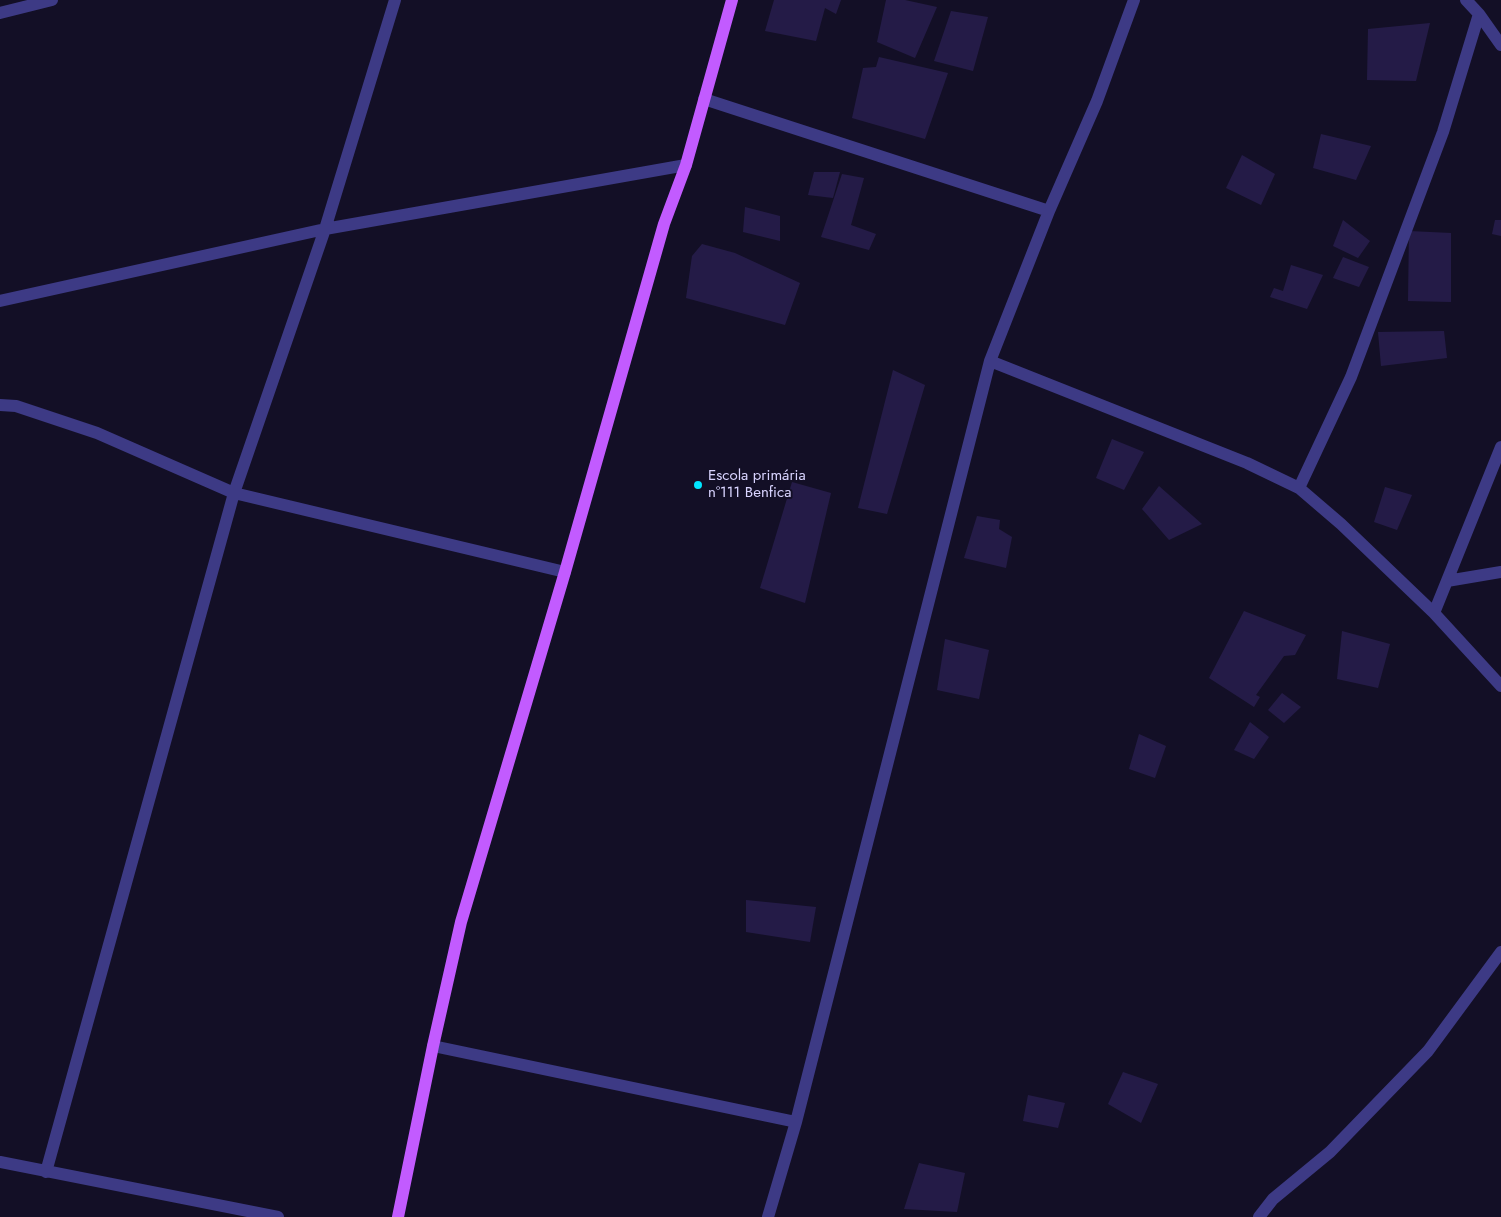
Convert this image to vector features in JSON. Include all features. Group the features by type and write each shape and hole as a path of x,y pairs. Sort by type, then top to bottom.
{"main road":[{"path":"398,1217 460,922 565,572 664,224 686,166 732,0"}],"street":[{"path":"0,12 52,0"},
{"path":"46,1172 234,493 325,229 395,0"},
{"path":"768,1217 796,1122 990,361 1049,212 1097,101 1134,0"},
{"path":"1466,0 1479,14 1501,45"},
{"path":"1299,488 1351,377 1443,132 1479,14"},
{"path":"704,99 1049,212"},
{"path":"0,301 325,229 686,166"},
{"path":"990,361 1247,463 1299,488 1341,524 1434,612 1501,686"},
{"path":"0,406 16,406 97,433 234,493 565,572"},
{"path":"1434,612 1501,447"},
{"path":"1447,581 1501,572"},
{"path":"1259,1217 1273,1199 1330,1152 1428,1051 1501,952"},
{"path":"433,1046 796,1122"},
{"path":"0,1162 278,1217"}],"building":[{"path":"774,0 841,0 836,14 825,8 816,41 765,31"},
{"path":"886,0 905,0 937,7 915,58 877,42"},
{"path":"951,11 988,17 973,71 934,61"},
{"path":"1430,23 1416,81 1367,80 1368,29"},
{"path":"879,57 948,73 925,139 852,118 863,68 876,67"},
{"path":"1321,134 1371,146 1356,180 1313,168"},
{"path":"1242,155 1275,174 1261,205 1226,188"},
{"path":"814,172 840,172 833,198 808,195"},
{"path":"842,174 864,178 851,225 876,234 869,250 821,237"},
{"path":"745,207 780,216 780,241 743,232"},
{"path":"1343,220 1370,241 1358,258 1333,246"},
{"path":"1495,220 1501,220 1501,236 1492,234"},
{"path":"1409,231 1451,233 1451,302 1408,301"},
{"path":"702,244 735,253 800,283 785,325 686,298 692,256"},
{"path":"1343,257 1369,267 1359,287 1333,278"},
{"path":"1291,265 1323,275 1307,309 1270,297 1274,288 1283,291"},
{"path":"1444,331 1447,358 1381,366 1378,332"},
{"path":"893,370 925,385 887,514 858,508"},
{"path":"1112,439 1144,452 1124,490 1096,478"},
{"path":"792,482 831,493 805,603 760,588"},
{"path":"1159,486 1202,524 1169,540 1142,509"},
{"path":"1385,487 1412,495 1397,530 1374,522"},
{"path":"977,516 1000,520 999,529 1012,537 1006,568 964,558"},
{"path":"1244,611 1306,635 1295,655 1284,656 1256,695 1260,697 1254,707 1209,678"},
{"path":"1342,631 1390,644 1378,688 1337,679"},
{"path":"945,639 989,650 979,699 937,690"},
{"path":"1282,693 1301,707 1284,723 1268,710"},
{"path":"1250,722 1269,737 1254,759 1234,750"},
{"path":"1139,734 1166,746 1155,778 1129,769"},
{"path":"746,900 816,907 810,942 746,932"},
{"path":"1123,1072 1158,1084 1141,1123 1108,1104"},
{"path":"1028,1095 1065,1103 1058,1128 1023,1121"},
{"path":"919,1163 965,1173 957,1212 904,1209"}],"place":[{"name":"Escola primária n°111 Benfica","path":"698,485"}]}
